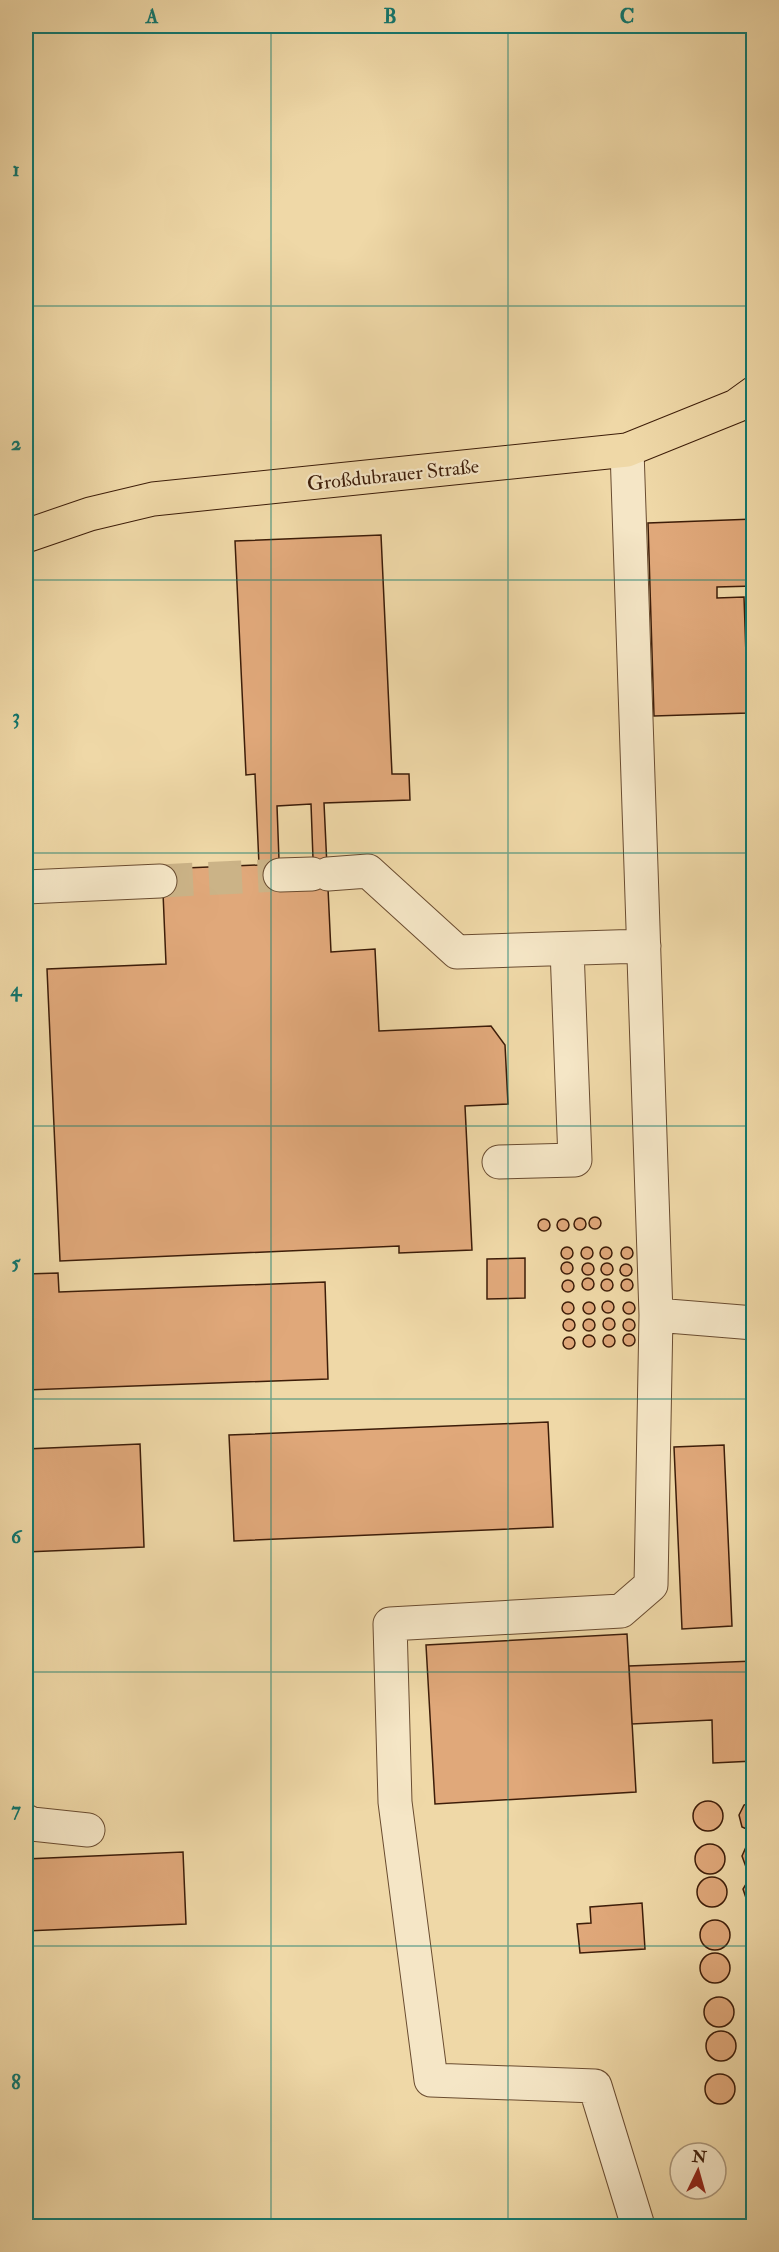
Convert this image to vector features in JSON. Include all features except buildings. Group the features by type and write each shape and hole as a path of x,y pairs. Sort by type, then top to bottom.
{"main road":[{"name":"Großdubrauer Straße","path":"26,536 90,514 153,499 627,450 736,406 753,393"}],"lane":[{"path":"627,450 656,1315 651,1585 621,1611 390,1624 395,1802 431,2080 595,2086 638,2226"},
{"path":"307,874 368,871 457,952 644,946"},
{"path":"26,887 160,881"},
{"path":"500,1162 575,1160 567,950"},
{"path":"656,1315 753,1323"},
{"path":"26,1821 32,1824 88,1830"}],"tunnel":[{"path":"160,881 280,875"}]}
